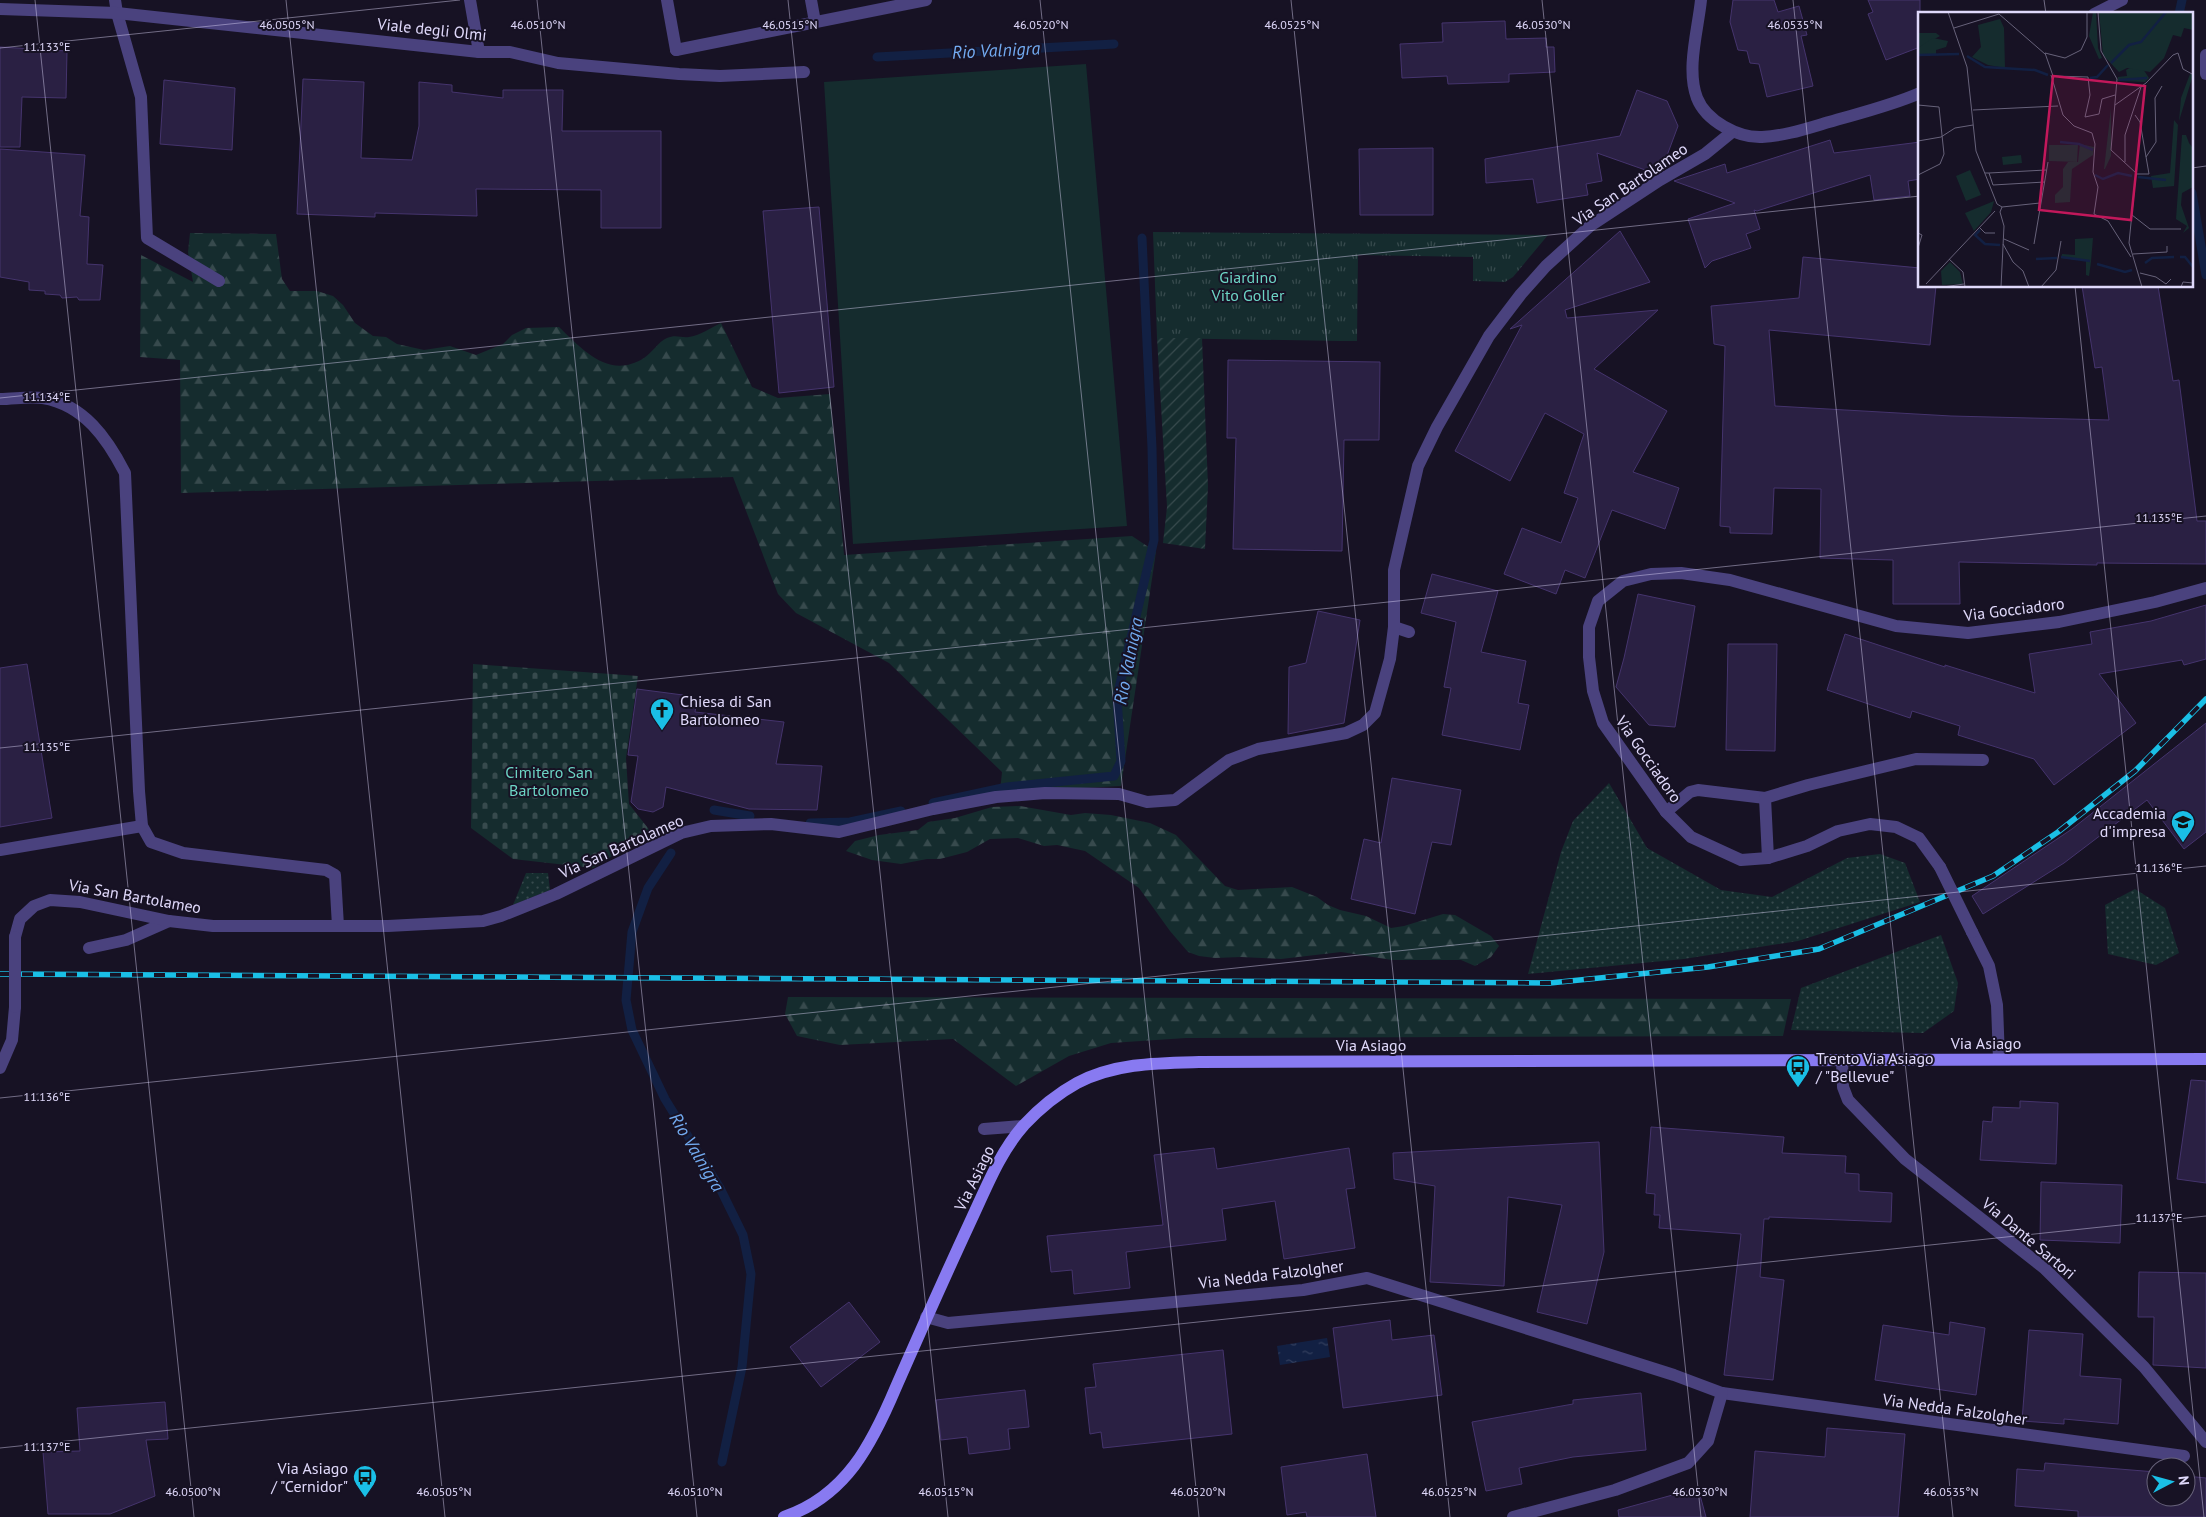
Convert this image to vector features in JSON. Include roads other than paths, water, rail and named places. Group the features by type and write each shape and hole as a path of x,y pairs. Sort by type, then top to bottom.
{"main road":[{"name":"Via Asiago","path":"784,1517 818,1502 835,1487 872,1440 926,1317 1007,1147 1023,1126 1058,1095 1078,1082 1124,1066 1145,1063 2206,1059"}],"street":[{"path":"470,0 479,52"},
{"path":"667,0 676,50 926,0"},
{"path":"811,0 815,22"},
{"path":"1701,0 1693,76 1698,99 1713,119 1732,132 1761,138 1797,131 1896,103 1918,94"},
{"path":"2098,12 2122,0"},
{"path":"116,6 141,97 147,238 219,281"},
{"name":"Viale degli Olmi","path":"0,9 116,6 479,52 510,52 558,63 602,68 720,76 804,72"},
{"path":"2206,55 2206,74"},
{"name":"Via San Bartolameo","path":"0,1068 12,1040 15,1007 14,937 20,919 34,906 50,900 80,902 168,921 213,926 338,926 483,921 501,916 605,872 657,844 682,834 711,826 771,824 839,832 933,809 987,799 1046,793 1119,794 1147,802 1175,800 1230,760 1258,749 1346,733 1363,725 1375,713 1390,659 1394,627 1394,570 1418,466 1437,427 1489,336 1521,294 1546,266 1590,226 1660,180 1705,154 1732,132"},
{"path":"0,399 42,398 72,407 92,422 114,451 124,473 142,826 151,842 182,853 326,870 335,875 338,926"},
{"name":"Via Gocciadoro","path":"1999,1059 1997,1005 1989,966 1940,867 1919,838 1896,827 1870,824 1838,831 1807,846 1768,858 1741,860 1691,837 1666,812 1603,723 1593,692 1589,627 1598,601 1623,580 1651,574 1681,574 1730,580 1896,626 1968,633 2059,622 2155,602 2206,588"},
{"path":"1394,627 1409,632"},
{"path":"1666,812 1690,792 1698,790 1764,798 1808,785 1916,759 1983,760"},
{"path":"1764,798 1768,858"},
{"path":"0,850 142,826"},
{"path":"89,948 126,940 168,921"},
{"name":"Via Dante Sartori","path":"1842,1060 1843,1087 1848,1100 1905,1159 2044,1268 2144,1367 2206,1442"},
{"path":"984,1129 1023,1126"},
{"name":"Via Nedda Falzolgher","path":"926,1317 948,1323 1303,1290 1367,1278 1674,1374 1722,1393 2184,1456"},
{"path":"1512,1517 1615,1490 1688,1463 1708,1441 1722,1393"}],"water":[{"path":"1327,1338 1330,1357 1280,1365 1277,1346"}],"waterway":[{"path":"2179,12 2182,0"},
{"name":"Rio Valnigra","path":"877,57 1114,44"},
{"path":"2194,205 2206,275"},
{"name":"Rio Valnigra","path":"933,803 1007,787 1114,776 1121,761 1117,697 1154,540 1152,448 1142,238"},
{"name":"Rio Valnigra","path":"714,810 750,816"},
{"name":"Rio Valnigra","path":"810,823 850,822 901,811"},
{"name":"Rio Valnigra","path":"671,853 648,888 632,932 626,1000 632,1030 665,1099 720,1188 743,1235 751,1274 742,1367 722,1462"}],"railway":[{"path":"0,974 1550,983 1708,967 1819,949 1993,876 2058,832 2135,771 2206,699"}],"place":[{"name":"Chiesa di San Bartolomeo","path":"662,731"},
{"name":"Accademia d'impresa","path":"2183,843"},
{"name":"Trento Via Asiago / \"Bellevue\"","path":"1798,1088"},
{"name":"Via Asiago / \"Cernidor\"","path":"365,1498"}],"park label":[{"name":"Giardino Vito Goller","path":"1248,286"},
{"name":"Cimitero San Bartolomeo","path":"549,781"}]}
